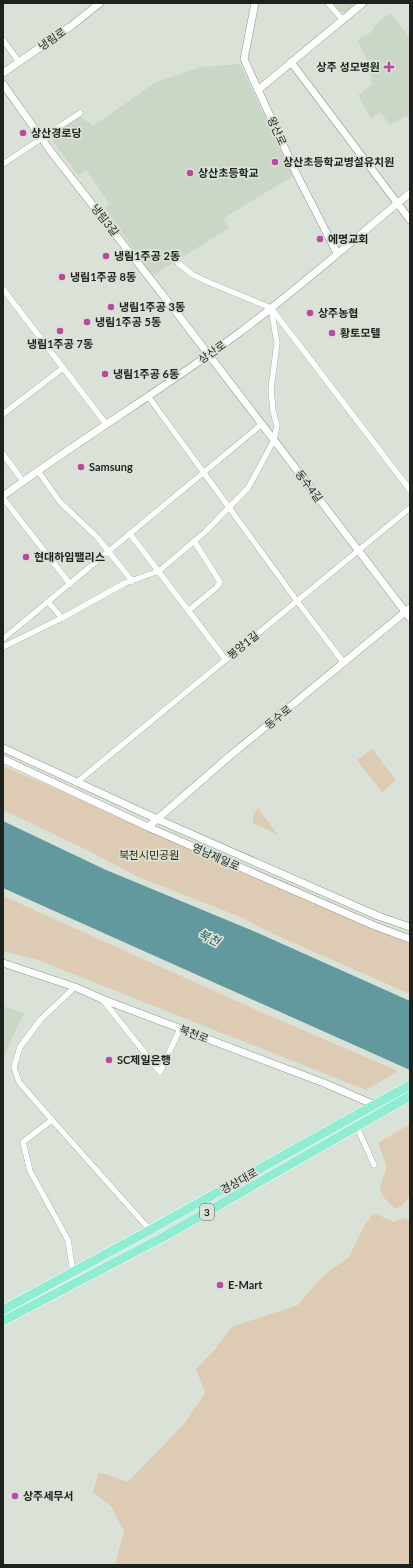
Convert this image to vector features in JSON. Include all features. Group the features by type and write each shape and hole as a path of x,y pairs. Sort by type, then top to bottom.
{"main road":[{"name":"경상대로","path":"3,1321 165,1236 357,1126 380,1108 394,1094 410,1085"},
{"name":"경상대로","path":"3,1310 380,1108 409,1097"}],"street":[{"name":"냉림로","path":"3,72 71,26 100,3"},
{"name":"왕산로","path":"255,3 244,59 298,177 337,253"},
{"path":"328,3 343,20"},
{"path":"258,90 363,3"},
{"path":"3,40 19,62"},
{"path":"291,62 410,220"},
{"name":"냉림3길","path":"3,84 41,139 208,355"},
{"path":"3,164 80,113"},
{"name":"상산로","path":"3,497 23,481 208,355 271,308 410,193"},
{"path":"178,263 193,275 271,308 410,490"},
{"path":"3,289 106,424"},
{"path":"3,301 9,297"},
{"path":"3,648 132,580 159,571 230,508 248,488 274,440 277,426 273,411 271,389 277,343 271,308"},
{"name":"동수4길","path":"208,355 358,551 408,610 410,618"},
{"path":"3,414 63,368"},
{"path":"148,396 203,473 344,663"},
{"path":"3,639 262,424"},
{"path":"3,454 23,481"},
{"path":"38,471 60,502 97,537 132,580"},
{"path":"3,497 70,584"},
{"name":"봉양1길","path":"76,783 410,508"},
{"path":"130,534 226,660"},
{"path":"188,611 217,587 220,582 194,541"},
{"path":"48,602 62,618"},
{"name":"동수로","path":"148,827 225,760 408,610"},
{"name":"영남제일로","path":"3,748 76,783 157,819 378,916 410,927"},
{"name":"영남제일로","path":"3,759 148,827 361,920 410,939"},
{"name":"북천로","path":"3,964 75,987 380,1108"},
{"path":"75,987 41,1019 20,1047 14,1067 19,1082 150,1230"},
{"path":"102,999 160,1072 180,1029"},
{"path":"52,1120 23,1142 30,1171 68,1240 73,1272"},
{"path":"357,1126 374,1165"}],"shaded area":[{"path":"332,3 357,3 345,13 340,12"},
{"name":"상주 성모병원","path":"390,13 410,38 410,121 406,116 390,125 380,112 371,119 358,95 372,85 367,60 357,40 370,33 377,23"},
{"name":"상산초등학교","path":"240,64 293,176 224,218 229,228 152,276 105,208 109,203 86,170 78,176 50,137 80,116 93,126 156,82 201,67"},
{"path":"3,1006 24,1013 3,1058"}],"green space":[{"path":"372,749 396,780 382,792 357,760"},
{"name":"북천시민공원","path":"3,766 410,942 410,994 271,933 238,916 136,876 87,850 3,810"},
{"path":"258,808 278,835 253,823 253,815"},
{"path":"3,896 254,1009 398,1071 366,1090 38,960 3,951"},
{"path":"410,1124 410,1195 402,1206 396,1209 382,1194 381,1185 387,1167 378,1143"},
{"path":"374,1213 394,1222 404,1218 410,1221 410,1565 115,1565 124,1531 111,1506 93,1492 99,1472 128,1482 185,1423 205,1393 196,1369 217,1347 231,1327 298,1305 324,1275 349,1257 364,1226"}],"water":[{"name":"북천","path":"3,821 106,870 251,930 410,1001 410,1070 3,888"}],"place":[{"name":"상주 성모병원","path":"389,67"},
{"name":"상산경로당","path":"23,133"},
{"name":"상산초등학교병설유치원","path":"275,162"},
{"name":"상산초등학교","path":"190,173"},
{"name":"에명교회","path":"320,239"},
{"name":"냉림1주공 2동","path":"106,256"},
{"name":"냉림1주공 8동","path":"62,277"},
{"name":"냉림1주공 3동","path":"111,307"},
{"name":"상주농협","path":"310,313"},
{"name":"냉림1주공 5동","path":"87,322"},
{"name":"냉림1주공 7동","path":"60,331"},
{"name":"황토모텔","path":"332,333"},
{"name":"냉림1주공 6동","path":"105,374"},
{"name":"Samsung","path":"81,467"},
{"name":"현대하임팰리스","path":"26,557"},
{"name":"SC제일은행","path":"109,1060"},
{"name":"E-Mart","path":"220,1285"},
{"name":"상주세무서","path":"15,1496"}]}
